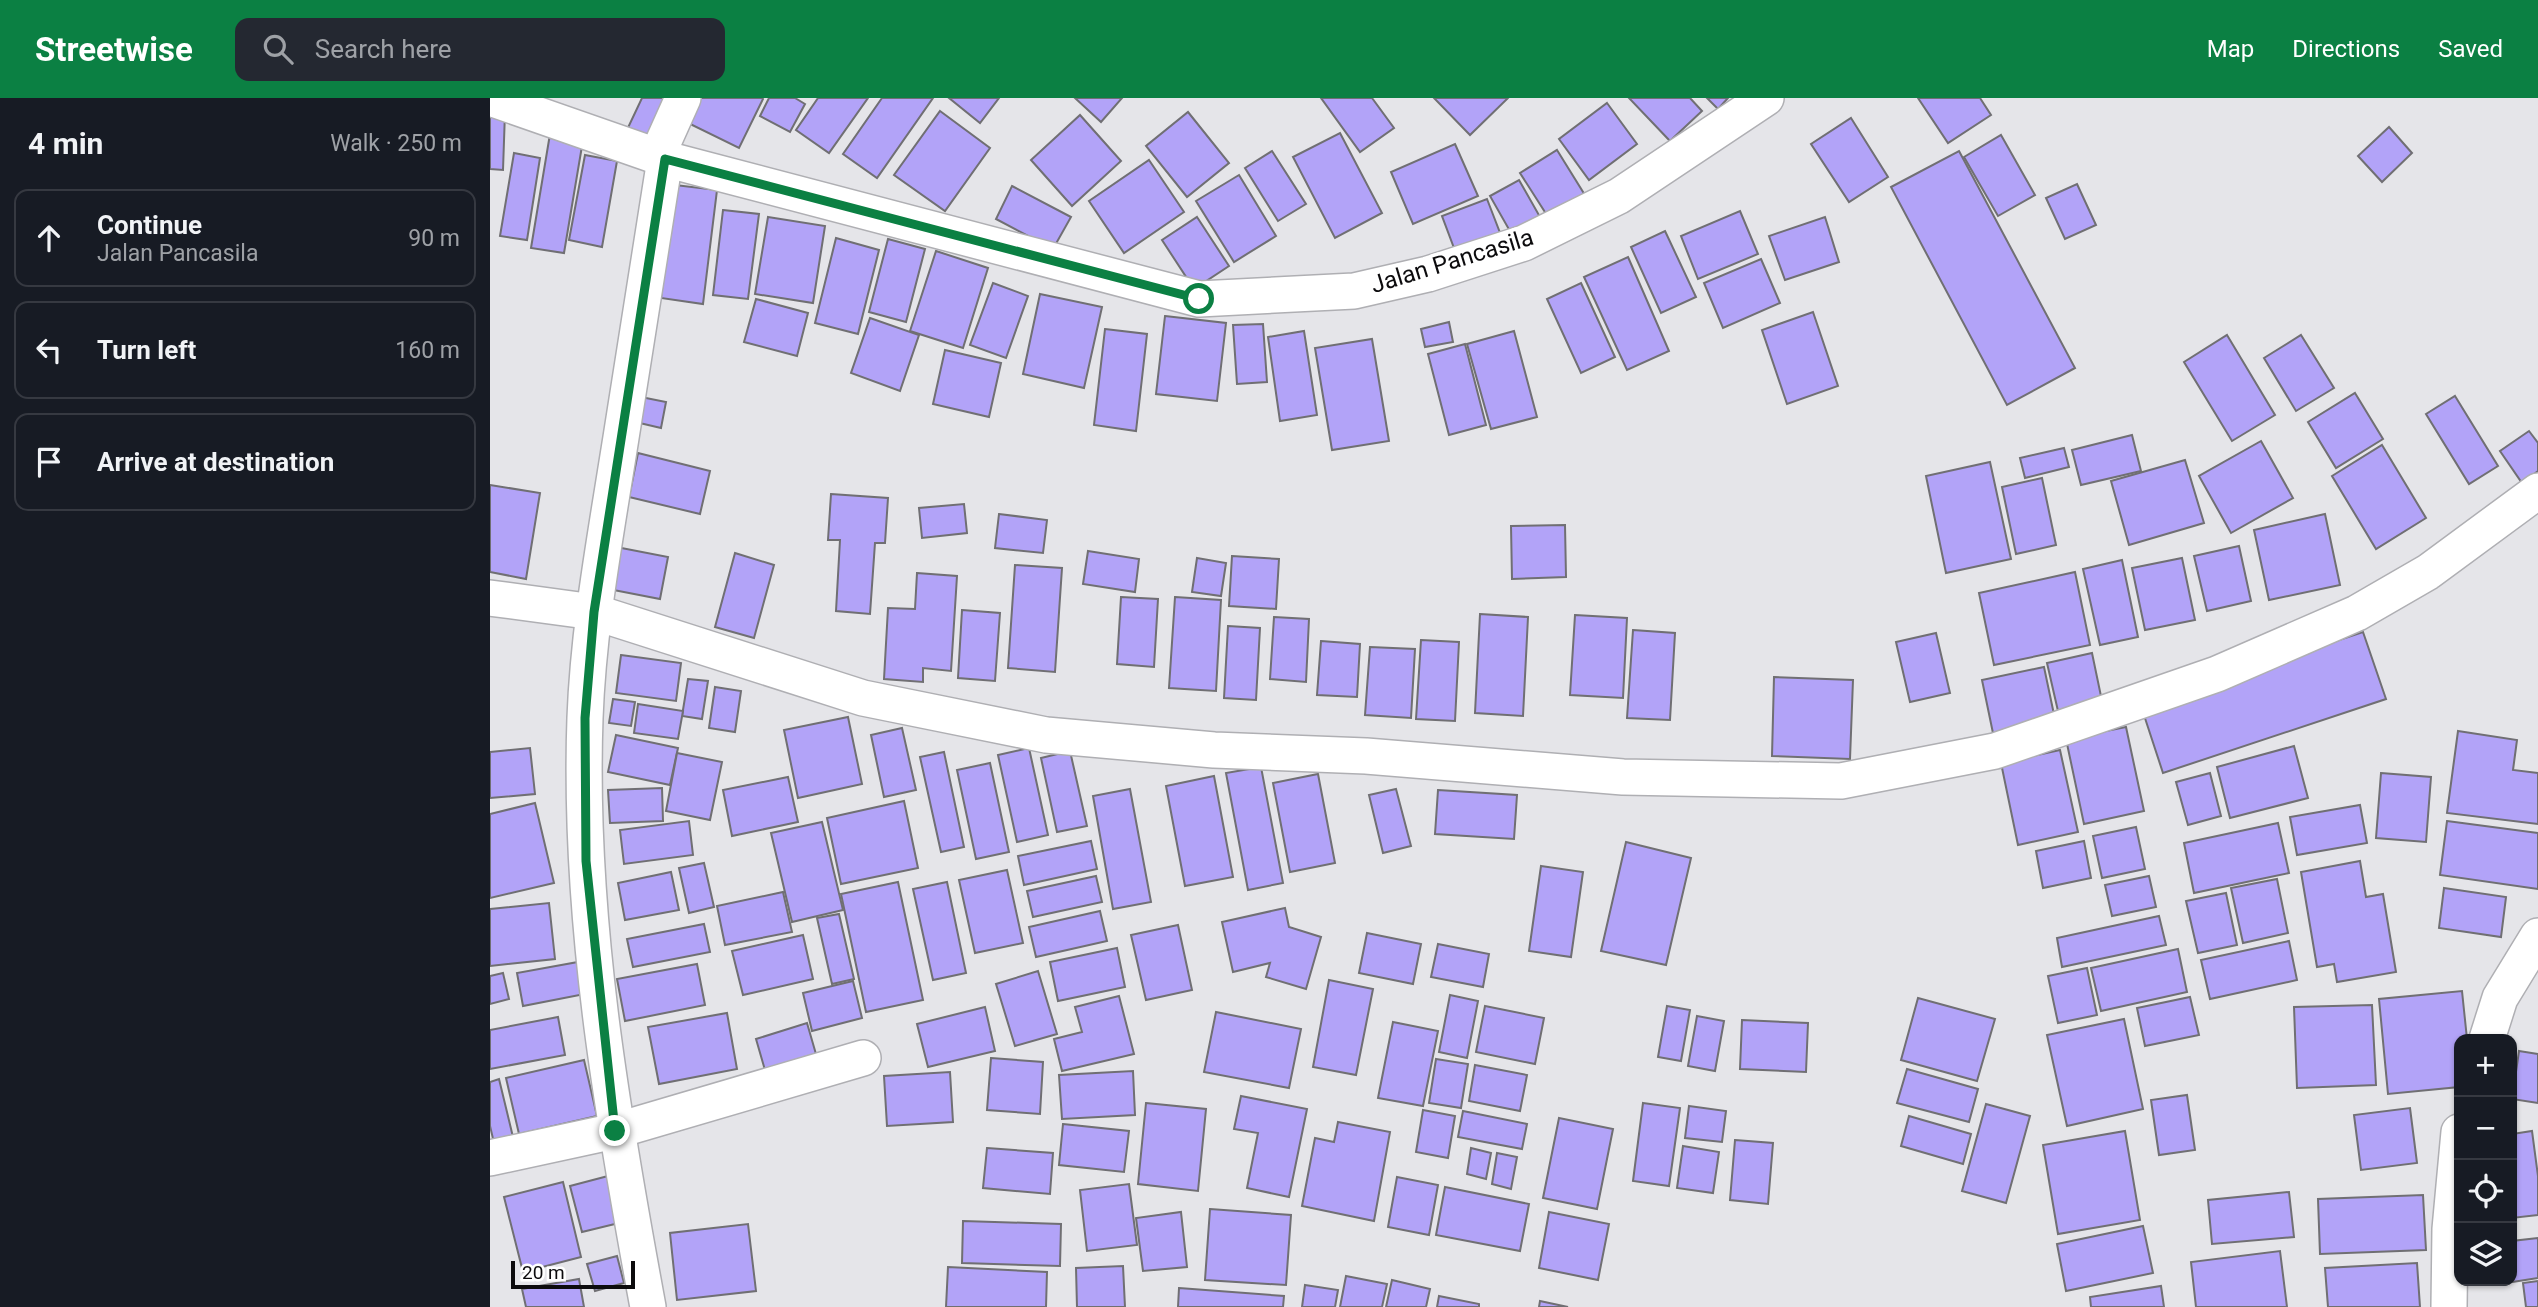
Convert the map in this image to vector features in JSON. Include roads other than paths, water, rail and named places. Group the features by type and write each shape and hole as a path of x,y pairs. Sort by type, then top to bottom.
{"street":[{"name":"Jalan Pancasila","path":"490,98 661,158 1199,299 1354,291 1428,274 1524,243 1619,196 1766,98"},
{"path":"648,1307 615,1131 586,861 585,718 594,612 661,158 683,98"},
{"path":"490,598 594,612 863,698 1046,735 1214,750 1366,756 1623,777 1841,781 1995,751 2217,674 2357,612 2416,579 2538,491"},
{"path":"2489,1034 2500,998 2538,936"},
{"path":"490,1158 615,1131 863,1058"},
{"path":"2449,1307 2450,1229 2456,1160"}]}
